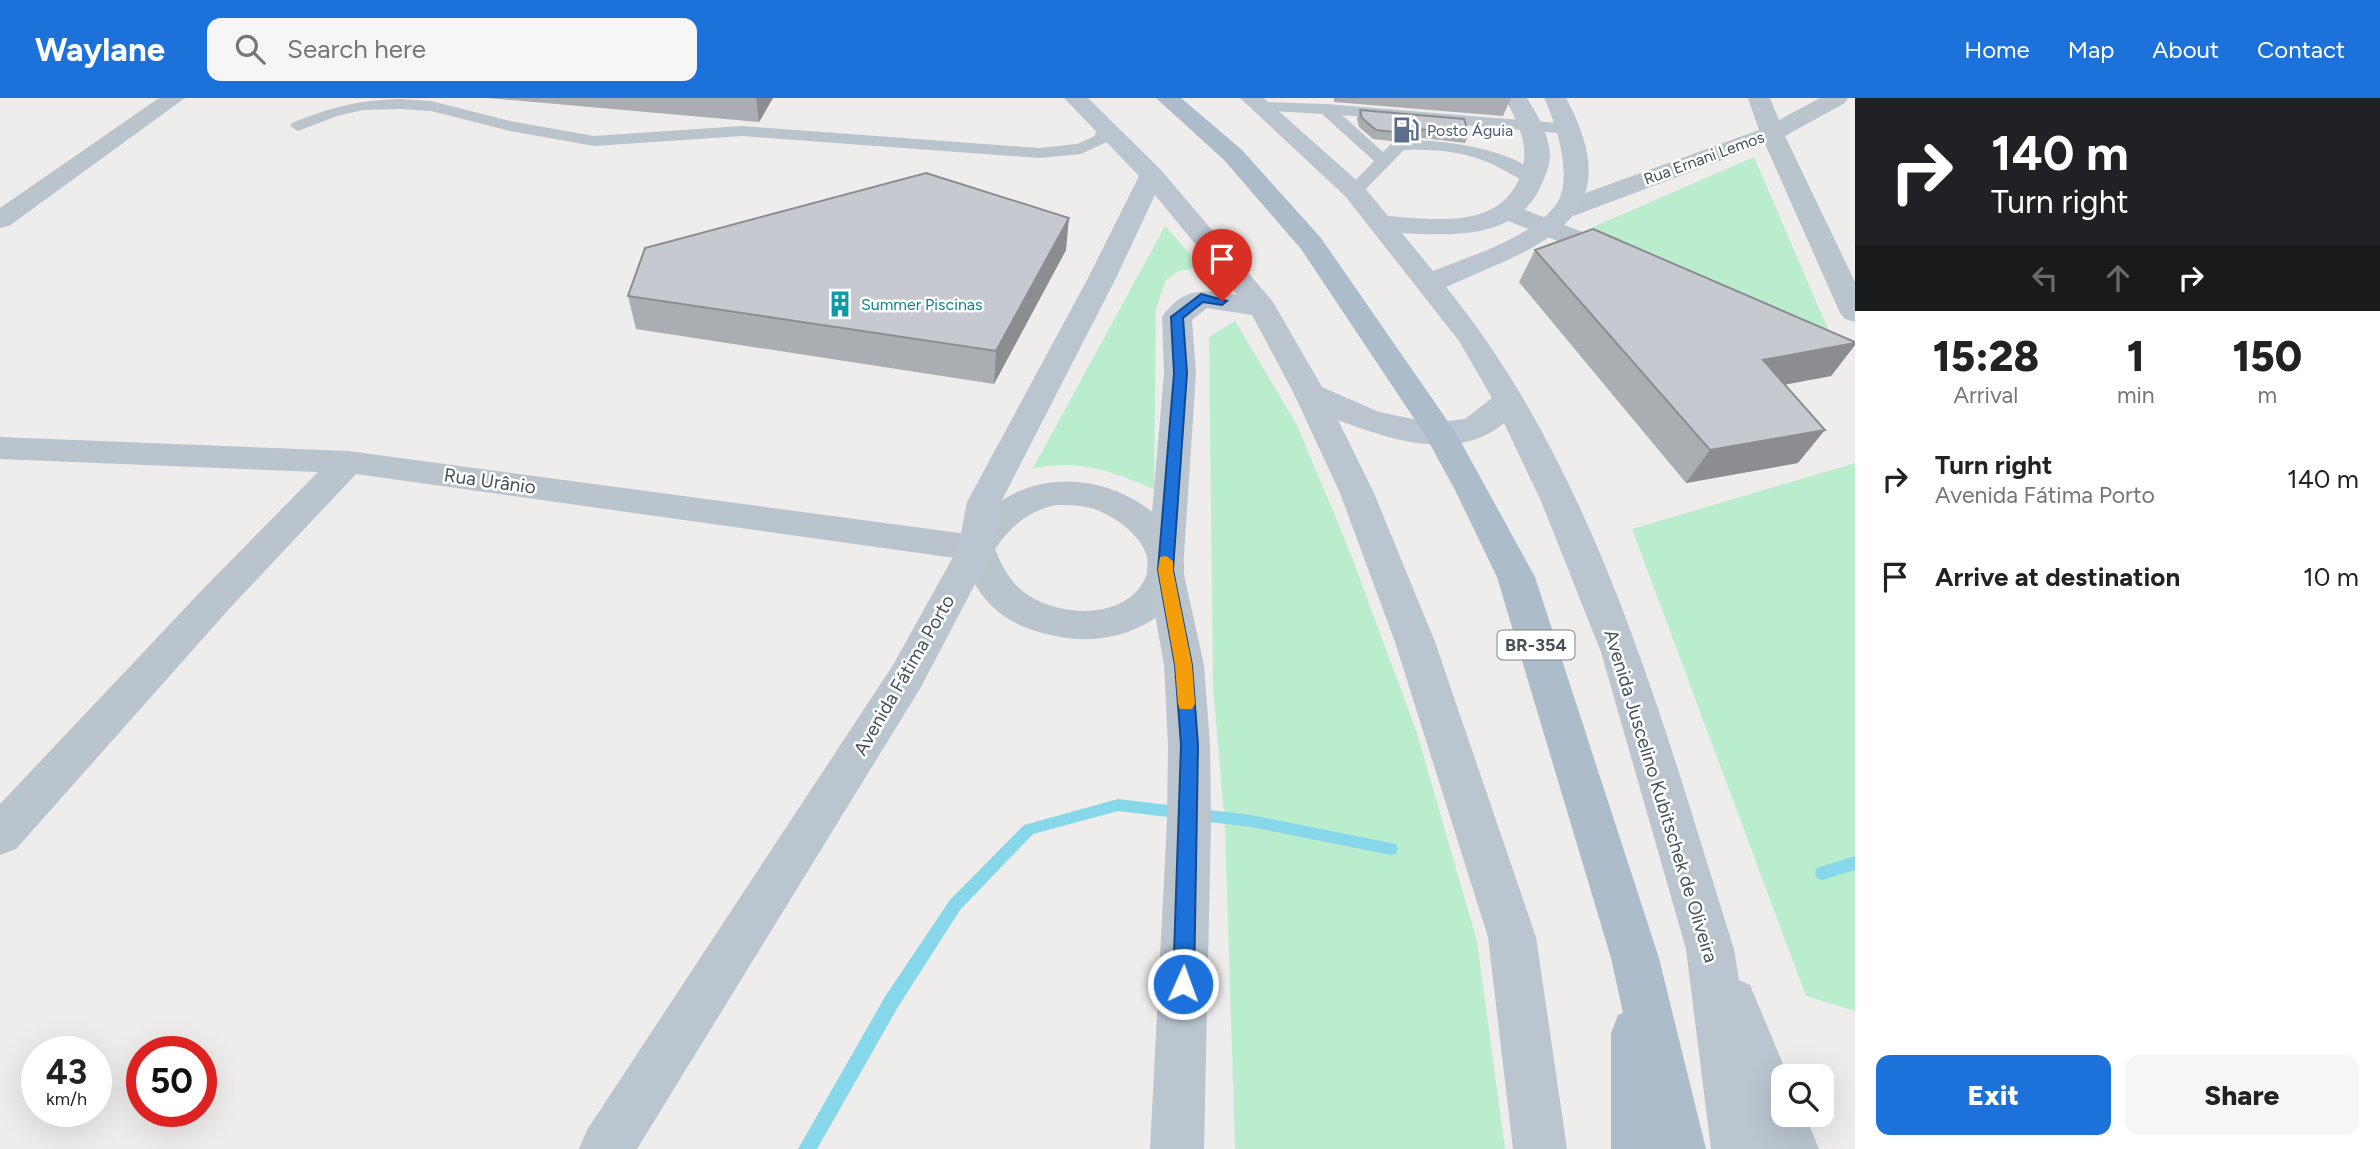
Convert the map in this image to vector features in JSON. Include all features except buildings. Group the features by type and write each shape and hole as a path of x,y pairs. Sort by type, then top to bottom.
{"main road":[{"path":"1075,98 1152,175 1263,308 1310,394 1357,493 1415,642 1511,937 1540,1149"},
{"name":"BR-354","path":"1167,98 1233,155 1311,244 1440,433 1516,578 1635,958 1638,1149"},
{"path":"1382,224 1453,226 1492,221 1510,212 1528,194 1538,153 1516,98"},
{"path":"1430,283 1515,246 1558,218 1576,184 1570,129 1555,98"},
{"name":"Avenida Juscelino Kubitschek de Oliveira","path":"1256,102 1354,191 1472,338 1509,399 1558,501 1621,652 1710,949 1738,1149"},
{"name":"Avenida Fátima Porto","path":"606,1149 908,676 976,548 984,502 1101,281 1152,175"},
{"path":"1177,1149 1189,745 1184,665 1165,570 1180,373 1177,317 1201,298 1263,308"},
{"path":"1310,394 1347,412 1390,427 1440,433 1471,430 1490,419 1509,399"},
{"path":"1710,949 1792,1149"},
{"path":"1635,958 1679,1149"}],"street":[{"path":"0,220 174,98"},
{"path":"1759,98 1772,133 1855,313"},
{"name":"Rua Ernani Lemos","path":"1558,218 1772,133 1837,98"},
{"path":"1510,212 1558,218 1638,263"},
{"name":"Rua Urânio","path":"0,448 348,462 976,548"},
{"path":"0,835 217,598 348,462"},
{"path":"1056,493 1079,494 1124,507 1142,520 1156,535 1164,552 1165,570 1159,589 1144,606 1122,618 1096,624 1066,624 1038,617 1014,605 996,588 976,548 998,517 1014,505 1033,497 1056,493"}],"lane":[{"path":"1256,102 1570,129"},
{"path":"298,126 363,105 401,104 431,106 510,126 593,141 742,131 1039,153 1081,149 1103,138 1104,125"},
{"path":"1326,109 1382,160"},
{"path":"1469,120 1477,150"},
{"path":"1354,191 1399,145 1432,144 1477,150 1532,178"}],"green space":[{"path":"1754,157 1830,334 1577,234"},
{"path":"1165,226 1202,267 1179,271 1166,280 1156,309 1154,489 1095,468 1066,465 1033,468"},
{"path":"1235,321 1297,425 1348,547 1417,733 1477,941 1505,1149 1235,1149 1225,826 1213,686 1209,337"},
{"path":"1855,463 1855,1011 1806,996 1632,529"}],"waterway":[{"path":"807,1149 892,1001 955,905 1029,829 1118,805 1251,821 1391,849"},
{"path":"1822,873 1855,863"}],"slow traffic":[{"path":"1166,561 1165,570 1184,665 1186,704"}],"place":[{"name":"Posto Águia","path":"1406,130"},
{"name":"Summer Piscinas","path":"840,304"}],"route":[{"path":"1183,984 1189,745 1184,665 1165,570 1180,373 1177,317 1201,298 1222,301"}]}
